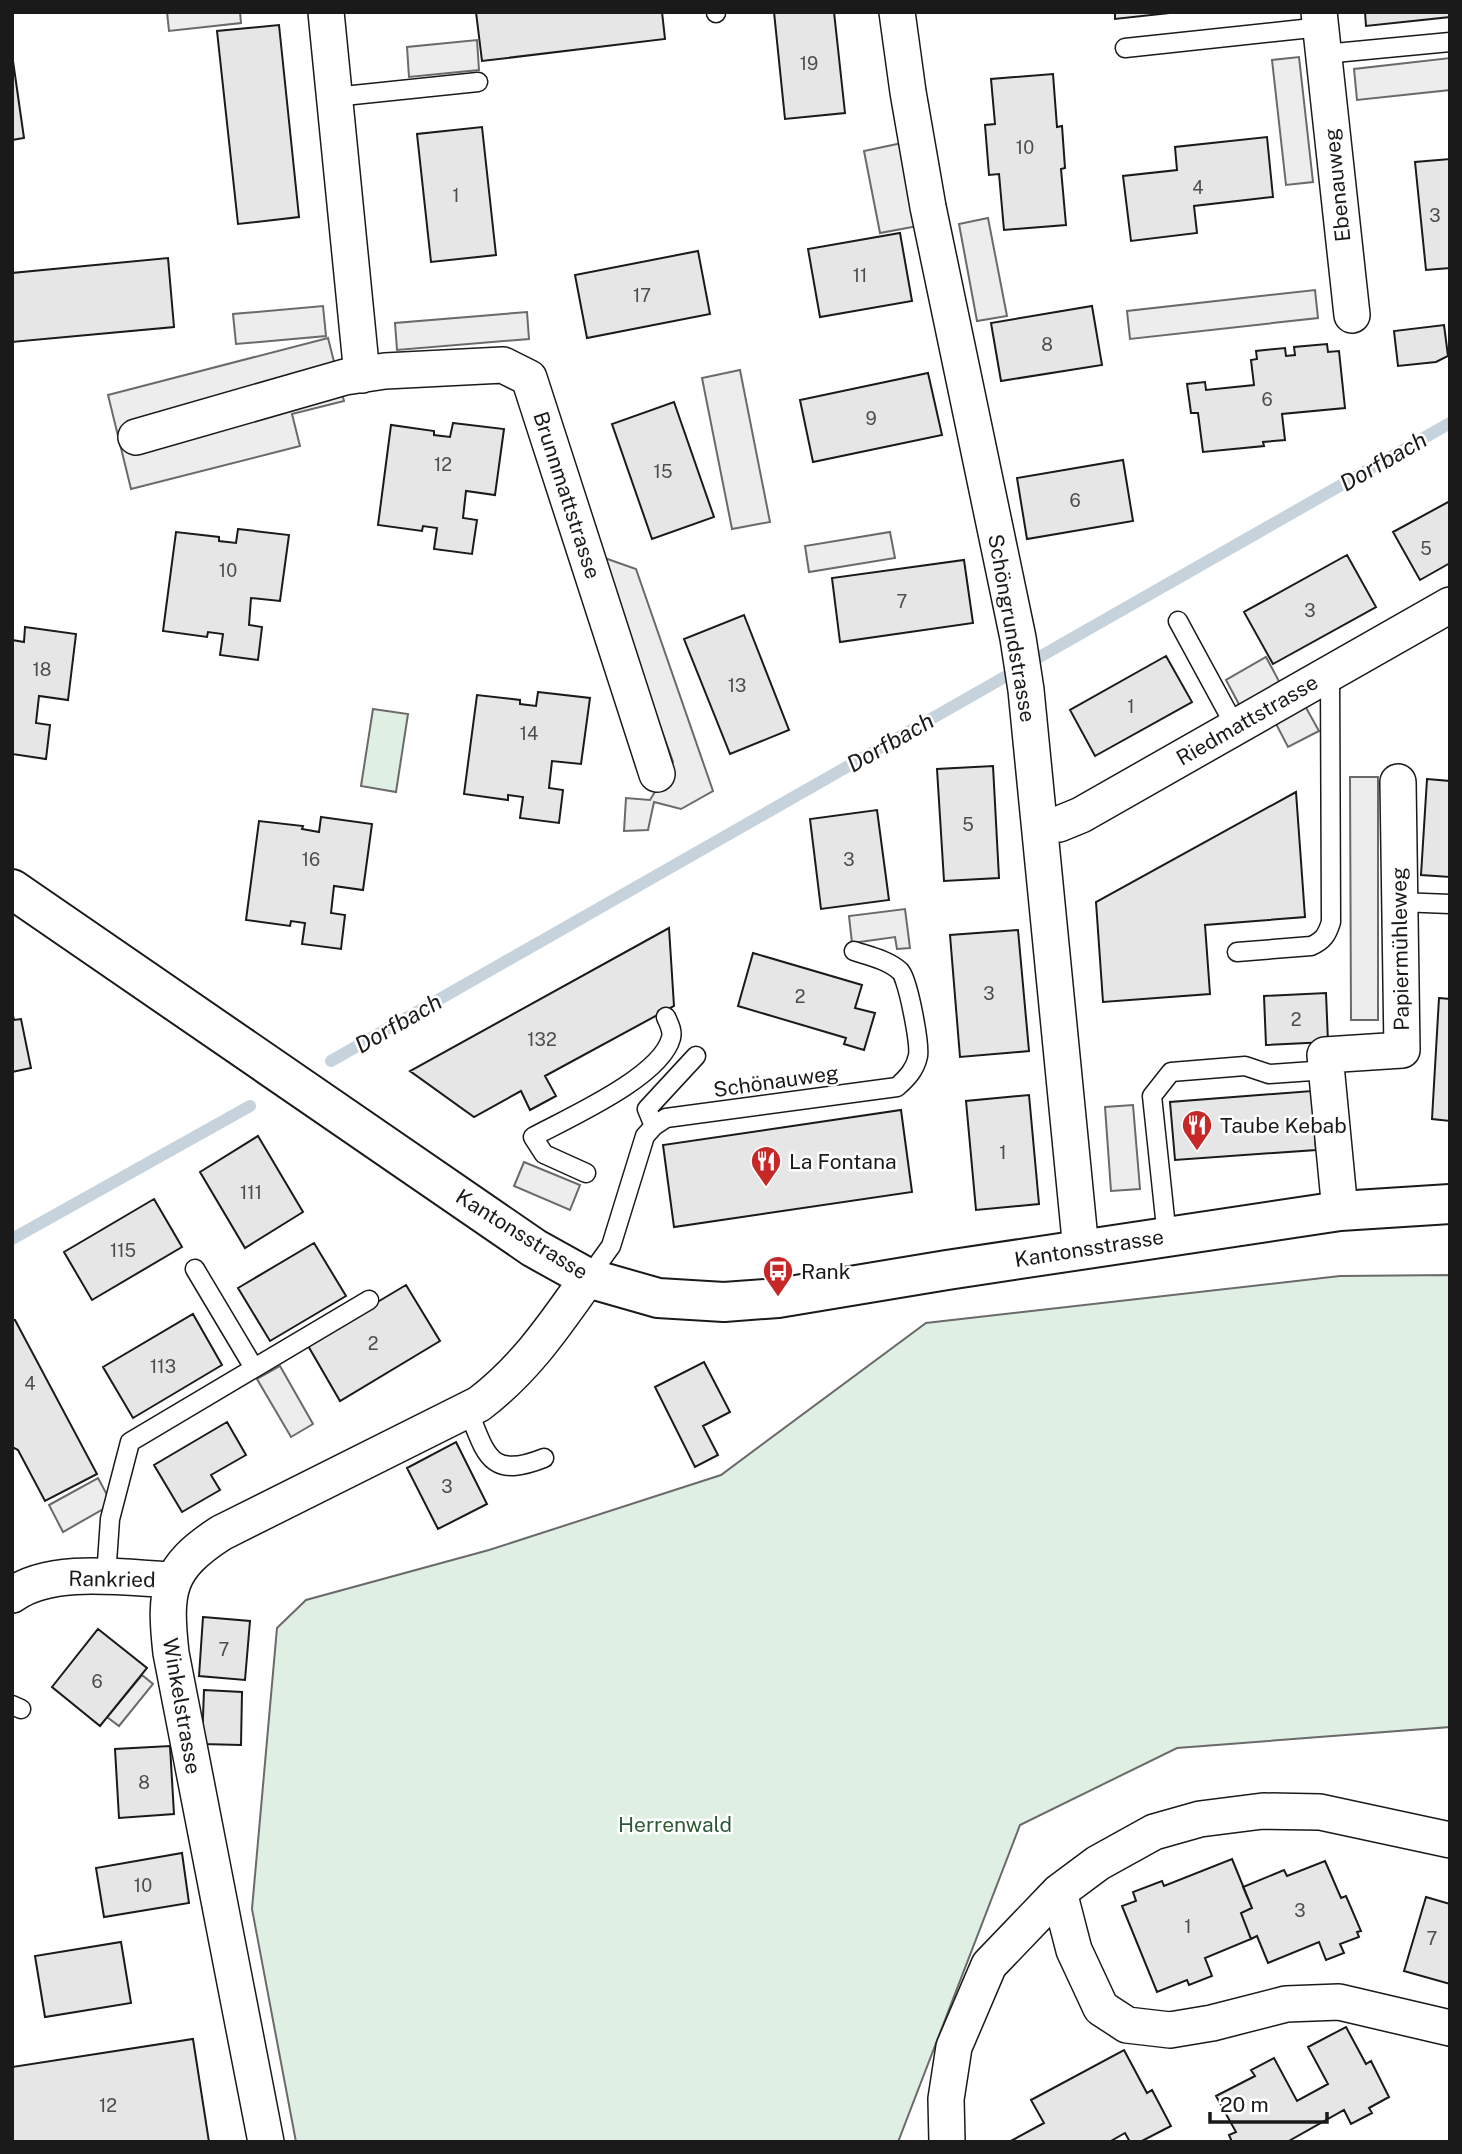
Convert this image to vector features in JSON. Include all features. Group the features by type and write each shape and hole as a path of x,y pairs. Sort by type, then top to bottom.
{"main road":[{"name":"Kantonsstrasse","path":"12,889 534,1248 589,1278 658,1298 724,1302 778,1298 1340,1212 1450,1204"}],"street":[{"path":"326,12 362,375"},
{"name":"Schöngrundstrasse","path":"897,12 928,207 1018,638 1026,690 1081,1250"},
{"name":"Ebenauweg","path":"1321,31 1352,315"},
{"name":"Brunnmattstrasse","path":"136,437 345,377 385,371 503,365 528,378 657,774"},
{"name":"Riedmattstrasse","path":"1041,827 1061,824 1081,815 1450,605"},
{"name":"Papiermühleweg","path":"1327,1070 1325,1055 1402,1050 1398,782"},
{"path":"1327,1070 1340,1212"},
{"name":"Winkelstrasse","path":"266,2142 171,1653 168,1626 173,1580 178,1568 194,1550 221,1533 468,1410 508,1382 547,1336 589,1278"},
{"name":"Rankried","path":"12,1595 51,1579 71,1576 173,1580"},
{"path":"947,2142 946,2099 954,2047 989,1965 1059,1892 1098,1864 1154,1832 1213,1818 1263,1811 1320,1812 1450,1840"},
{"path":"1059,1892 1074,1951 1101,2008 1127,2025 1170,2030 1212,2023 1286,2004 1339,2002 1450,2028"}],"lane":[{"path":"1125,48 1321,31 1450,42"},
{"path":"334,97 478,82"},
{"path":"1178,621 1235,726"},
{"path":"1237,951 1311,946 1320,943 1331,922 1330,671"},
{"path":"1399,902 1450,904"},
{"name":"Schönauweg","path":"654,1126 666,1118 897,1087 911,1075 919,1055 910,994 902,972 888,962 854,951"},
{"path":"586,1172 544,1154 533,1137 622,1088 660,1058 671,1040 672,1032 666,1017"},
{"path":"647,1108 696,1056"},
{"path":"1167,1237 1152,1096 1164,1079 1171,1072 1245,1066 1269,1074 1327,1070"},
{"path":"589,1278 611,1246 645,1136 654,1126 647,1108 622,1088"},
{"path":"195,1269 254,1368"},
{"path":"106,1577 110,1519 130,1442 369,1300"},
{"path":"468,1410 485,1452 496,1463 511,1466 544,1458"}],"green space":[{"path":"373,709 408,714 396,792 361,786"},
{"name":"Herrenwald","path":"1450,1275 1450,1727 1177,1748 1020,1825 898,2142 296,2142 252,1909 277,1628 306,1600 489,1550 721,1475 926,1323 1340,1276"}],"shaded area":[{"path":"167,12 240,12 241,23 169,31"},
{"path":"477,40 479,70 409,77 407,47"},
{"path":"1299,57 1313,182 1286,185 1272,60"},
{"path":"1450,58 1450,90 1357,100 1354,69"},
{"path":"902,143 918,226 880,233 864,151"},
{"path":"988,218 1007,316 977,321 959,224"},
{"path":"1315,290 1318,318 1130,339 1127,311"},
{"path":"323,306 326,336 236,344 233,314"},
{"path":"527,312 529,339 397,350 395,323"},
{"path":"328,338 344,401 292,414 300,446 131,489 108,395"},
{"path":"740,370 770,522 732,529 702,378"},
{"path":"890,532 895,558 809,572 805,546"},
{"path":"599,556 636,569 713,791 681,809 654,802 648,830 624,831 626,798 650,800 673,762"},
{"path":"1266,657 1281,685 1241,708 1226,680"},
{"path":"1304,704 1319,731 1288,747 1274,720"},
{"path":"1350,777 1378,777 1378,1020 1351,1020"},
{"path":"905,909 910,948 897,949 895,937 852,943 849,916"},
{"path":"1133,1105 1140,1189 1111,1191 1105,1107"},
{"path":"524,1162 580,1185 570,1210 514,1186"},
{"path":"280,1366 313,1424 291,1437 257,1379"},
{"path":"98,1478 112,1504 63,1532 49,1505"},
{"path":"142,1675 153,1684 119,1726 107,1717"}],"building":[{"path":"476,12 662,12 665,39 482,61"},
{"path":"774,12 834,12 845,113 785,119"},
{"path":"1115,12 1179,12 1115,19"},
{"path":"1365,12 1450,12 1450,17 1366,26"},
{"path":"279,25 299,217 238,224 217,31"},
{"path":"12,54 24,138 12,140"},
{"path":"1053,74 1057,127 1062,126 1065,168 1061,169 1066,225 1004,230 999,174 989,175 985,125 995,124 991,79"},
{"path":"482,127 496,255 431,262 417,134"},
{"path":"1267,137 1273,197 1194,206 1197,233 1131,241 1123,176 1177,170 1175,147"},
{"path":"1450,159 1450,268 1426,270 1415,162"},
{"path":"900,233 912,301 820,317 808,249"},
{"path":"698,251 710,314 587,338 575,275"},
{"path":"168,258 174,327 12,342 12,273"},
{"path":"1092,306 1102,365 1001,381 991,323"},
{"path":"1444,325 1448,356 1436,362 1398,366 1394,331"},
{"path":"1327,344 1328,352 1339,351 1345,408 1282,414 1285,440 1263,442 1264,446 1203,452 1198,413 1191,413 1187,384 1205,382 1206,390 1254,385 1251,360 1257,359 1256,351 1285,348 1286,356 1295,355 1294,347"},
{"path":"928,373 942,435 813,462 800,400"},
{"path":"674,402 714,517 652,539 612,424"},
{"path":"453,423 504,429 495,495 466,491 463,518 477,520 472,554 434,549 437,528 423,526 422,531 378,525 391,425 434,431 434,435 450,437"},
{"path":"1123,460 1133,521 1027,539 1017,478"},
{"path":"1450,501 1450,563 1420,580 1393,532"},
{"path":"238,529 289,535 280,601 251,598 249,625 262,627 258,660 220,655 223,634 208,632 207,637 163,631 176,532 219,537 219,541 236,543"},
{"path":"1347,555 1376,607 1273,664 1244,612"},
{"path":"964,560 973,623 840,642 832,578"},
{"path":"744,615 789,730 730,754 684,639"},
{"path":"25,627 76,634 68,700 39,696 36,723 50,725 46,759 12,754 12,640 24,642"},
{"path":"1166,656 1192,702 1095,756 1070,710"},
{"path":"538,692 590,698 581,764 552,761 549,788 563,790 559,823 520,818 523,797 508,795 508,800 464,794 477,695 520,700 520,704 536,706"},
{"path":"993,766 999,878 944,881 937,769"},
{"path":"1427,779 1450,781 1450,877 1421,875"},
{"path":"1296,792 1305,917 1205,925 1210,994 1103,1002 1096,902"},
{"path":"877,810 889,900 821,909 810,819"},
{"path":"321,817 372,824 363,890 334,886 331,913 345,915 341,949 302,944 305,923 291,921 290,926 246,920 259,821 303,826 302,829 319,832"},
{"path":"669,928 674,1006 545,1076 556,1096 530,1110 521,1091 474,1117 410,1071"},
{"path":"1018,930 1029,1051 960,1057 950,935"},
{"path":"753,953 862,985 855,1008 875,1013 864,1050 844,1044 846,1038 738,1006"},
{"path":"1326,993 1328,1042 1266,1045 1264,996"},
{"path":"1439,998 1450,999 1450,1121 1432,1119"},
{"path":"12,1011 14,1020 21,1019 31,1068 12,1072"},
{"path":"1312,1091 1316,1150 1175,1160 1170,1102"},
{"path":"1029,1095 1039,1204 976,1210 966,1101"},
{"path":"901,1110 912,1192 674,1227 663,1145"},
{"path":"258,1136 303,1212 245,1248 200,1172"},
{"path":"154,1199 182,1247 92,1300 64,1252"},
{"path":"314,1243 346,1296 270,1341 238,1288"},
{"path":"406,1285 440,1341 340,1401 307,1344"},
{"path":"193,1314 222,1365 133,1418 103,1367"},
{"path":"12,1320 15,1320 97,1474 45,1501 18,1450 12,1447"},
{"path":"704,1362 730,1412 703,1426 718,1455 695,1467 655,1387"},
{"path":"227,1422 246,1455 211,1475 220,1490 182,1512 154,1465"},
{"path":"456,1442 487,1504 438,1529 407,1468"},
{"path":"203,1617 250,1621 245,1680 199,1676"},
{"path":"98,1629 147,1668 100,1726 52,1687"},
{"path":"204,1690 242,1692 241,1745 202,1744"},
{"path":"170,1746 174,1814 119,1818 115,1749"},
{"path":"182,1853 189,1903 104,1917 96,1868"},
{"path":"1232,1859 1252,1908 1241,1913 1251,1939 1205,1958 1212,1976 1189,1985 1187,1980 1157,1992 1122,1906 1136,1901 1133,1892 1162,1881 1164,1886"},
{"path":"1325,1861 1341,1898 1346,1896 1361,1931 1357,1932 1359,1937 1340,1944 1344,1953 1326,1960 1319,1942 1268,1963 1257,1936 1251,1939 1241,1913 1252,1908 1243,1887 1284,1870 1287,1876"},
{"path":"1426,1897 1450,1904 1450,1984 1404,1971"},
{"path":"121,1942 131,2003 45,2017 35,1956"},
{"path":"1346,2027 1366,2064 1371,2061 1389,2097 1369,2108 1372,2113 1351,2124 1344,2110 1287,2142 1232,2142 1229,2135 1236,2132 1216,2096 1255,2076 1251,2070 1274,2058 1297,2101 1328,2084 1308,2047"},
{"path":"193,2039 209,2142 12,2142 12,2067"},
{"path":"1124,2050 1147,2093 1152,2090 1171,2126 1140,2142 1130,2142 1125,2133 1109,2142 1009,2142 1044,2123 1031,2100"}],"waterway":[{"name":"Dorfbach","path":"331,1061 1450,423"},
{"name":"Dorfbach","path":"12,1239 250,1106"}],"place":[{"name":"Taube Kebab","path":"1197,1152"},
{"name":"La Fontana","path":"766,1188"},
{"name":"Rank","path":"778,1298"}]}
